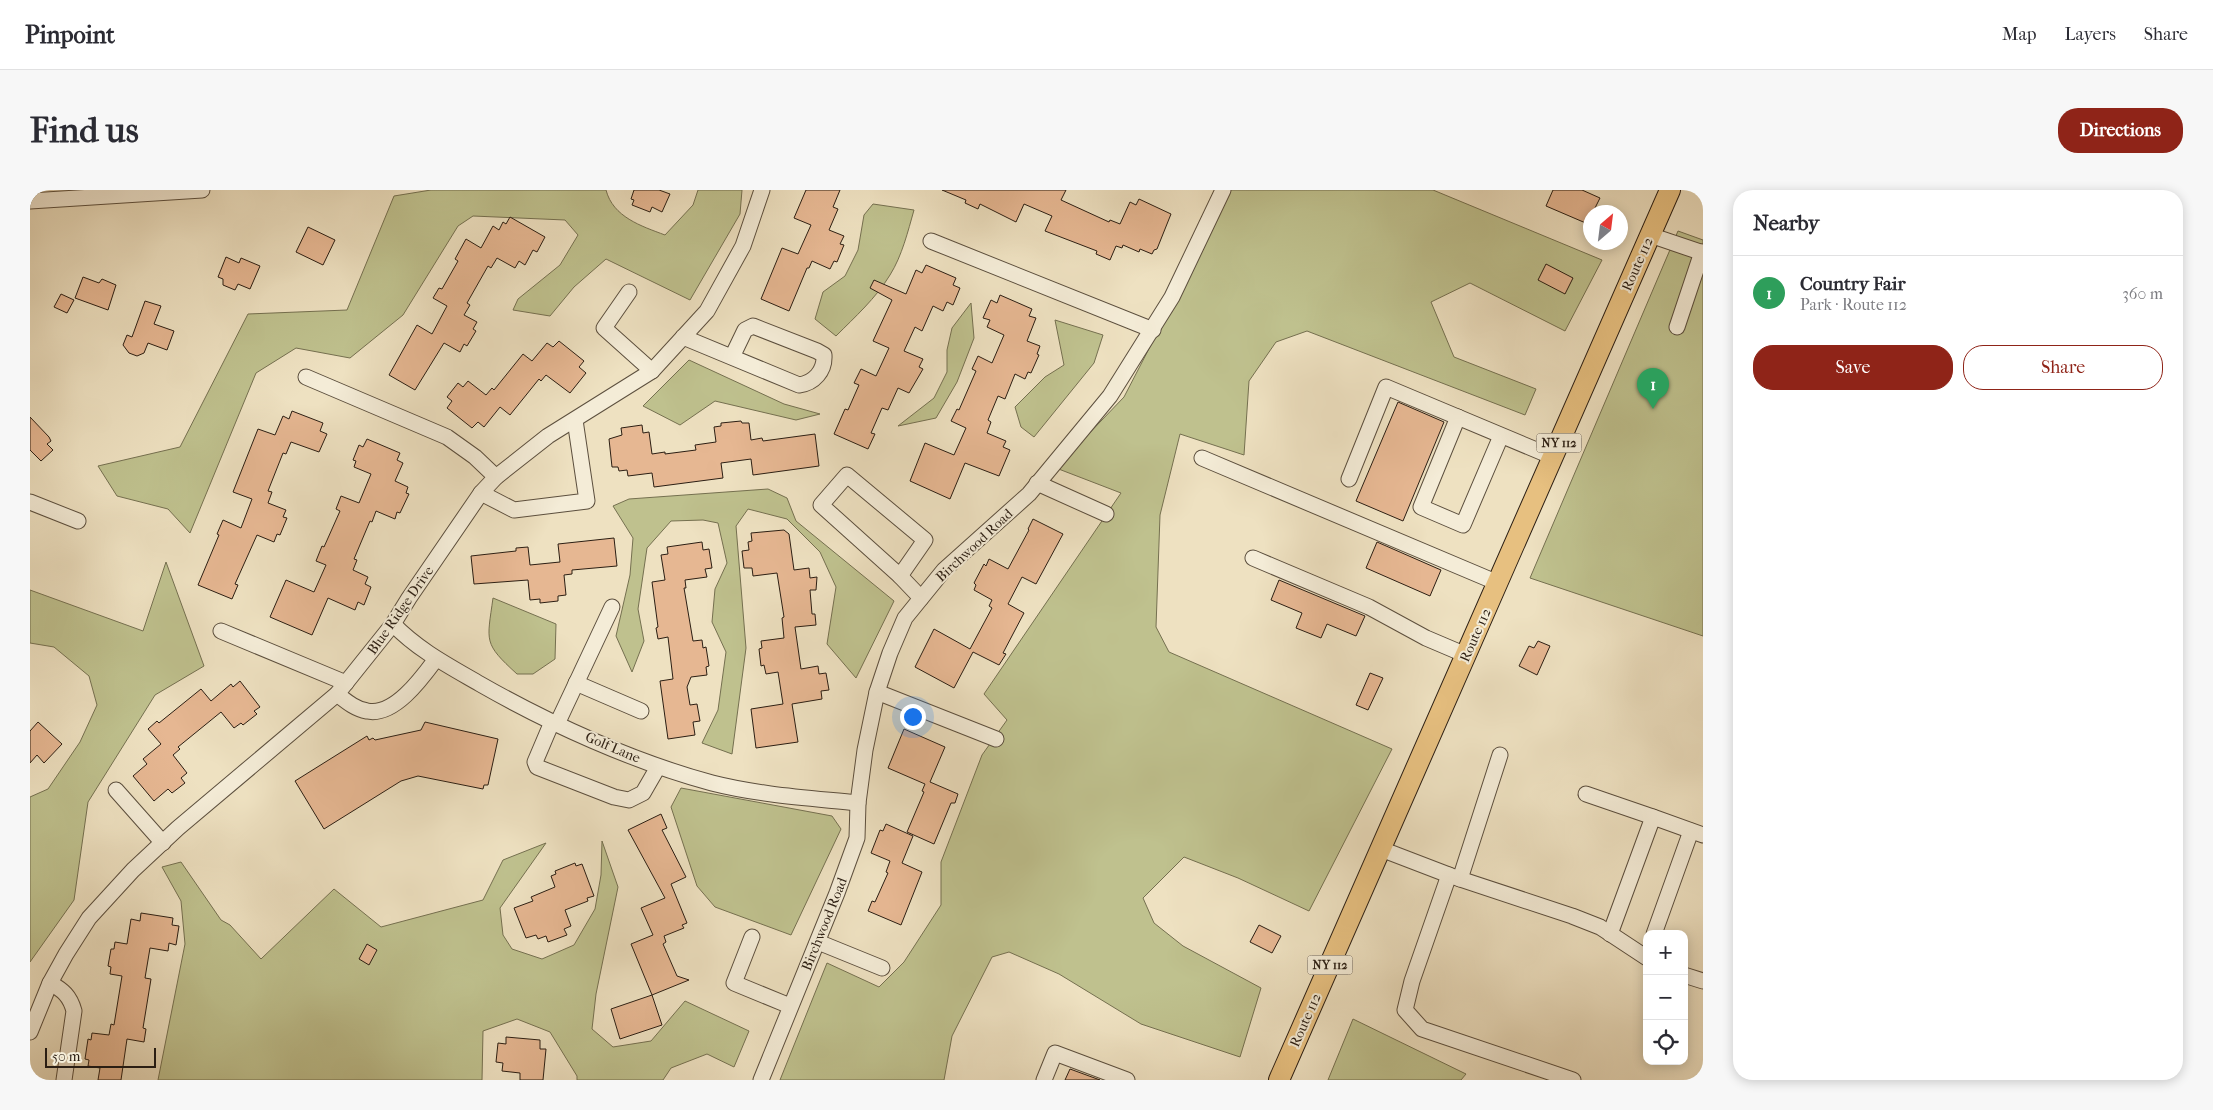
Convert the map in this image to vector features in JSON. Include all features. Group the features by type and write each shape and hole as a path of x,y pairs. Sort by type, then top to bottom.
{"main road":[{"name":"Route 112","path":"1279,1080 1670,190"}],"street":[{"path":"30,202 202,190"},
{"name":"Blue Ridge Drive","path":"30,1032 50,983 89,918 133,870 178,828 341,688 393,624 481,493 496,477 548,436 652,371 706,311 743,246 762,190"},
{"name":"Birchwood Road","path":"761,1080 818,942 857,838 858,803 864,750 877,692 890,653 906,618 944,570 1028,494 1110,396 1172,297 1223,190"},
{"path":"1650,235 1703,253 1677,328"},
{"path":"931,241 1153,330"},
{"path":"630,292 604,328 652,371"},
{"path":"683,337 800,385 810,384 816,378 824,362 824,356 817,351 753,326 745,330 732,357"},
{"path":"306,377 447,437 475,457 496,477"},
{"path":"1349,479 1386,387 1553,457"},
{"path":"1458,417 1421,507 1463,525 1501,436"},
{"path":"481,493 514,510 587,501 575,420"},
{"path":"1202,458 1498,583"},
{"path":"900,576 925,540 847,475 821,505 900,576 921,598"},
{"path":"1037,483 1106,514"},
{"path":"30,502 78,521"},
{"path":"1253,558 1369,606 1426,638 1466,655"},
{"path":"612,607 576,683 535,762 537,767 614,797 629,800 643,793 658,767"},
{"name":"Golf Lane","path":"393,624 408,639 436,659 527,711 658,767 714,783 780,795 858,803"},
{"path":"221,631 341,688 352,705 368,712 385,709 396,704 410,691 436,659"},
{"path":"576,683 640,711"},
{"path":"877,692 996,739"},
{"path":"1500,755 1412,981 1405,1010 1422,1029 1573,1080"},
{"path":"116,790 163,843"},
{"path":"1586,794 1697,833 1656,930"},
{"path":"1610,934 1653,817"},
{"path":"1381,849 1454,877 1600,927 1643,955"},
{"path":"752,937 734,983 790,1006"},
{"path":"818,942 882,968"},
{"path":"1687,975 1703,981"},
{"path":"50,983 67,994 74,1011 64,1080"},
{"path":"1044,1080 1055,1053 1127,1080"}],"green space":[{"path":"431,190 606,190 621,214 638,224 665,235 693,205 698,190 742,190 740,214 690,300 606,259 574,287 550,316 513,310 518,299 560,265 578,235 565,220 473,216 458,226 403,315 350,358 296,348 256,373 190,533 168,509 117,496 98,466 180,447 248,314 347,310 394,196"},
{"path":"1228,190 1433,190 1602,260 1565,331 1470,283 1431,302 1454,357 1536,389 1525,415 1307,331 1276,342 1249,381 1244,455 1180,434 1160,515 1156,627 1169,652 1392,749 1309,911 1238,878 1184,857 1143,898 1154,923 1183,946 1261,988 1240,1057 1141,1024 1059,974 1009,952 992,957 952,1036 944,1080 780,1080 827,963 879,987 904,962 941,905 941,862 982,755 1007,720 984,694 1121,493 1056,468 1124,397 1212,227"},
{"path":"873,204 914,210 901,252 890,275 872,299 836,336 815,319 823,292 845,276 858,250 864,215"},
{"path":"1678,231 1703,240 1703,636 1530,578"},
{"path":"971,303 974,338 957,382 936,418 898,426 934,398 947,372 947,350 952,328"},
{"path":"1055,320 1103,335 1094,363 1034,437 1021,427 1015,407 1045,377 1064,365"},
{"path":"689,360 784,404 820,414 796,420 715,401 680,425 643,406"},
{"path":"768,489 787,498 796,521 894,601 856,678 827,644 836,587 820,552 787,519 748,509 736,526 746,648 732,754 702,743 718,710 726,652 712,622 715,589 727,563 718,523 703,520 671,521 647,548 638,609 644,641 632,672 616,636 630,575 633,538 613,506 629,499"},
{"path":"166,562 204,666 155,695 88,802 74,900 30,962 30,797 48,789 80,742 97,705 89,676 54,647 30,643 30,590 143,631"},
{"path":"493,598 556,624 555,659 533,674 517,674 506,664 493,648 490,641 489,624"},
{"path":"681,788 832,816 841,829 791,935 715,907 697,886 671,807"},
{"path":"602,841 618,887 596,994 592,1029 613,1047 651,1041 685,1001 749,1031 734,1067 707,1054 671,1068 663,1080 577,1080 577,1076 550,1032 517,1019 483,1031 482,1080 158,1080 185,944 181,901 162,867 181,862 221,920 230,925 261,959 334,889 381,927 483,900 503,860 546,843 500,908 503,935 512,949 542,959 574,945 595,909 601,875"},
{"path":"1353,1019 1466,1074 1461,1080 1328,1080"}],"building":[{"path":"634,190 659,190 670,194 662,212 652,207 650,212 632,205 634,200 631,199"},
{"path":"806,190 840,190 833,207 838,209 829,230 844,236 840,244 844,245 837,262 834,261 830,269 812,261 809,268 807,268 789,311 761,299 782,248 798,254 811,225 794,218"},
{"path":"942,190 1066,190 1061,200 1109,222 1110,220 1120,224 1130,202 1136,205 1139,199 1171,214 1157,249 1152,254 1140,249 1139,252 1123,245 1122,248 1116,246 1110,260 1096,254 1097,251 1045,231 1052,216 1024,204 1016,222 980,204 978,209 965,203 966,200"},
{"path":"1553,190 1582,190 1600,198 1596,205 1583,205 1583,222 1546,206"},
{"path":"510,217 545,237 537,252 533,250 525,265 519,261 515,268 497,258 491,268 488,266 467,303 470,305 464,315 477,322 473,329 476,331 467,346 464,344 460,352 444,343 415,390 389,375 417,325 432,334 447,306 433,298 439,288 442,289 458,261 455,259 466,239 481,248 493,226 499,230 503,222 506,224"},
{"path":"308,227 335,240 323,265 296,252"},
{"path":"226,257 239,263 241,258 260,266 250,289 238,284 235,290 223,285 223,279 218,277"},
{"path":"1546,264 1573,278 1565,294 1538,280"},
{"path":"926,265 956,278 953,285 960,288 953,305 947,302 943,311 933,306 922,331 915,327 904,351 923,359 919,367 923,369 909,393 898,388 888,410 882,408 871,433 875,434 868,449 834,434 845,409 848,410 859,385 854,383 861,369 876,376 889,348 873,341 892,300 870,288 874,280 906,294 916,270 922,273"},
{"path":"83,277 99,283 102,279 116,285 108,310 75,298"},
{"path":"61,294 74,300 67,313 54,307"},
{"path":"1000,295 1032,309 1029,316 1036,318 1027,341 1040,346 1037,354 1039,355 1031,373 1028,372 1025,379 1015,374 1005,399 998,396 988,420 991,422 987,433 1006,441 1003,447 1010,450 999,476 965,463 950,499 910,481 925,443 954,455 966,428 951,421 957,409 959,410 976,371 972,369 978,356 992,363 1004,335 987,327 990,320 983,318 991,300 997,303"},
{"path":"145,301 161,306 154,324 174,331 167,350 148,343 144,353 137,356 129,353 123,345 127,335 132,337"},
{"path":"559,341 584,361 579,367 586,373 570,393 546,375 541,381 539,379 510,415 500,407 484,427 478,422 472,428 447,408 452,401 447,397 458,383 463,387 468,381 486,395 492,388 494,390 523,354 532,361 547,343 553,347"},
{"path":"1398,402 1444,422 1403,521 1356,501"},
{"path":"292,411 323,423 320,431 327,434 319,452 291,442 286,454 283,453 268,491 272,492 268,503 286,510 283,517 287,518 280,535 277,534 274,542 257,535 235,584 238,585 232,599 198,585 219,535 217,534 223,520 241,528 252,499 233,492 258,429 275,435 283,416 289,419"},
{"path":"30,417 51,441 47,444 53,450 41,461 30,450"},
{"path":"741,421 742,423 749,423 751,440 762,438 763,441 815,434 819,466 753,475 751,459 721,463 723,478 654,487 652,473 628,476 627,470 619,471 618,467 612,467 609,439 622,435 621,428 642,425 643,433 649,432 652,454 665,452 665,454 696,450 695,445 716,442 714,427 721,426 721,423"},
{"path":"367,439 400,453 397,460 403,463 395,481 408,487 406,493 409,494 400,513 397,512 395,519 376,511 354,559 357,560 353,570 368,577 365,584 371,587 364,605 358,602 355,610 328,598 312,635 270,617 286,580 314,592 326,565 316,561 340,511 336,509 341,496 359,503 371,474 354,467 356,461 353,460 359,445 363,447"},
{"path":"1033,519 1063,534 1036,584 1022,577 1008,604 1024,613 1003,653 1006,654 999,665 973,652 954,688 915,667 934,629 970,649 992,608 989,606 992,600 974,590 976,585 974,583 984,564 986,566 989,559 1008,569"},
{"path":"784,530 789,534 794,570 809,568 810,578 817,577 816,590 810,590 812,614 815,614 816,625 795,627 801,669 818,666 819,674 826,673 829,690 821,691 822,699 792,704 798,742 756,748 751,709 783,704 778,672 766,674 764,665 761,666 759,649 762,648 761,641 784,638 782,618 784,617 777,573 753,576 752,568 744,568 742,551 749,550 748,542 752,541 751,533"},
{"path":"614,538 617,566 572,570 572,574 564,575 566,595 558,596 558,601 540,603 540,599 530,600 528,580 474,584 471,556 516,551 516,548 528,547 530,565 560,562 558,544"},
{"path":"702,542 703,550 709,549 712,568 705,569 707,577 685,580 686,588 684,588 693,641 702,640 703,648 706,647 709,666 706,667 707,675 691,677 687,687 690,705 697,704 700,721 693,722 695,735 668,739 660,681 673,679 668,637 658,639 652,582 665,580 661,555 668,554 667,547"},
{"path":"1377,542 1441,570 1430,596 1366,568"},
{"path":"1279,580 1365,616 1356,636 1327,624 1321,638 1296,628 1302,613 1271,600"},
{"path":"1538,641 1550,646 1537,675 1519,666 1529,646 1534,648"},
{"path":"1370,673 1383,678 1368,710 1356,705"},
{"path":"240,681 260,707 254,711 257,714 243,725 241,723 234,728 221,712 178,747 180,749 173,755 187,773 181,778 185,783 172,793 168,789 154,801 133,776 147,764 143,759 161,744 148,729 157,721 159,723 201,689 211,701 231,684 233,687"},
{"path":"38,722 62,744 44,763 37,755 30,763 30,731"},
{"path":"425,722 498,739 488,785 484,785 483,789 418,776 401,781 324,829 295,781 367,736 369,740 373,738 375,740 421,730"},
{"path":"904,729 945,747 930,782 958,794 955,803 951,803 934,844 907,832 924,792 922,791 925,784 888,768"},
{"path":"661,814 667,828 662,830 686,877 671,884 687,923 682,925 684,928 664,936 666,942 663,944 677,976 689,980 652,995 631,944 653,935 641,908 665,898 628,830"},
{"path":"886,824 913,836 902,863 922,872 901,925 868,911 872,901 875,902 888,873 886,872 890,861 871,853 880,830 883,831"},
{"path":"575,863 576,866 582,864 594,896 587,898 588,901 565,910 571,926 564,929 567,935 548,942 546,936 538,939 536,935 526,938 514,908 533,901 531,897 555,887 551,876 556,874 555,871"},
{"path":"141,913 173,918 172,925 179,926 176,945 169,943 168,951 150,948 145,978 151,979 143,1028 146,1029 144,1042 127,1039 121,1080 98,1080 100,1068 88,1066 89,1060 85,1059 88,1039 91,1040 92,1033 109,1035 111,1024 114,1025 122,976 110,974 111,967 108,966 111,949 114,949 115,942 127,944 131,919 140,921"},
{"path":"1259,925 1281,936 1272,953 1250,942"},
{"path":"367,944 377,950 369,965 359,959"},
{"path":"652,995 662,1025 620,1039 611,1009"},
{"path":"506,1037 540,1040 540,1049 546,1049 543,1080 520,1080 520,1073 502,1071 503,1063 496,1062 498,1043 506,1044"},
{"path":"1070,1069 1100,1080 1065,1080"}],"place":[{"name":"Country Fair","path":"1653,409"}]}
